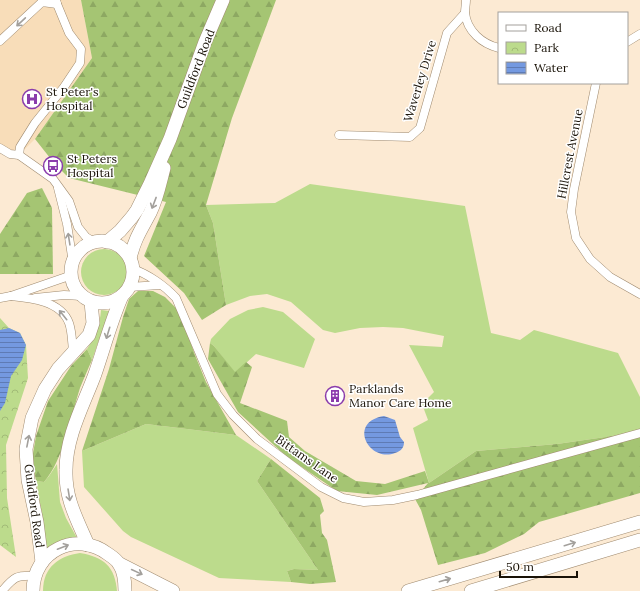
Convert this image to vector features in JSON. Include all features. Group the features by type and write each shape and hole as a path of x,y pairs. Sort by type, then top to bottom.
{"main road":[{"name":"Guildford Road","path":"100,242 120,231 137,210 170,138 205,42 223,0"},
{"name":"Guildford Road","path":"132,264 138,234 150,212 159,190 170,138"},
{"path":"88,545 71,508 66,469 70,440 114,315 126,292 134,274 132,264 124,250 116,244 100,242 83,248 77,255 72,269 75,286 87,299 100,303 110,302 126,292"},
{"name":"Guildford Road","path":"42,562 37,522 28,480 26,449 32,418 44,389 73,351 82,344 89,335 92,323 87,299"},
{"path":"408,591 640,522"},
{"path":"471,591 640,540"},
{"path":"33,591 35,576 42,562 58,549 68,545 78,544 88,545 103,551 120,564 174,591"},
{"path":"120,564 125,591"}],"street":[{"path":"466,0 465,13 471,30 489,45 498,48"},
{"path":"0,41 42,2 56,2 69,33 81,49 80,63 64,87 35,123 20,147 19,155"},
{"name":"Waverley Drive","path":"339,136 410,137 420,128 447,33 465,13"},
{"path":"628,41 640,34"},
{"name":"Hillcrest Avenue","path":"596,84 570,212 576,238 590,259 610,277 640,294"},
{"path":"0,148 10,154 19,155 53,180 70,201 78,227 86,237 100,242"},
{"path":"0,298 11,296 72,269 67,224 58,188"},
{"name":"Bittams Lane","path":"132,264 153,278 176,298 194,337 217,394 233,415 257,439 321,487 343,498 364,502 393,500 417,495 640,434"},
{"path":"126,292 160,285"},
{"path":"11,296 32,298 64,295 87,299"},
{"path":"32,298 60,310 69,323 73,351"},
{"path":"2,591 15,577 21,575 35,576"}],"shaded area":[{"name":"St Peter's Hospital","path":"0,0 81,0 92,58 35,139 19,155 0,150"}],"green space":[{"path":"81,0 276,0 232,118 206,205 213,223 226,305 202,320 184,293 144,256 166,202 69,178 54,163 35,139 92,58"},
{"path":"310,184 465,206 491,333 520,340 534,330 618,353 640,397 640,432 557,444 476,451 429,483 413,428 428,420 422,404 434,392 409,345 442,347 444,336 403,328 383,327 360,328 335,333 323,330 291,302 267,294 250,296 226,305 213,223 206,205 275,203"},
{"path":"42,188 52,208 53,274 0,274 0,234 27,193"},
{"path":"99,249 109,249 117,253 123,259 127,267 127,277 123,285 117,291 109,295 99,295 91,291 85,285 81,277 81,267 85,259 91,253"},
{"path":"138,291 153,291 165,297 180,312 206,382 236,435 146,424 82,451 109,369 129,299"},
{"path":"263,307 283,312 315,339 304,368 256,354 235,373 210,343 211,339 230,319 248,310"},
{"path":"101,310 109,311 92,360 87,349 97,331"},
{"path":"0,318 9,328 20,333 26,345 28,378 6,445 7,498 16,557 0,545"},
{"path":"210,343 235,372 246,362 252,367 240,403 287,421 289,437 305,451 356,481 385,484 425,471 429,483 476,451 557,444 640,432 640,493 539,522 524,534 485,553 438,565 421,510 415,499 428,483 377,495 337,491 287,457 238,412 208,359"},
{"path":"87,349 92,360 80,388 66,438 51,473 44,482 36,481 32,459 36,436 48,401 71,366"},
{"path":"146,424 236,435 271,459 257,481 318,570 294,569 287,571 291,582 219,578 131,537 123,531 84,487 82,451"},
{"path":"271,459 320,498 324,511 320,515 322,533 327,540 336,582 310,584 291,582 287,571 294,569 318,570 257,481"},
{"path":"57,464 60,502 66,518 77,538 46,552 42,514 36,481 44,482"},
{"path":"80,553 96,557 107,564 114,576 117,591 43,591 46,575 49,569 59,560"}],"water":[{"path":"9,328 20,333 26,345 22,360 11,376 5,403 0,411 0,330"},
{"path":"384,416 395,420 400,437 404,442 402,449 395,453 386,455 377,452 370,447 364,433 366,426 373,420"}],"place":[{"name":"St Peter's Hospital","path":"32,99"},
{"name":"St Peters Hospital","path":"53,166"},
{"name":"Parklands Manor Care Home","path":"335,396"}]}
